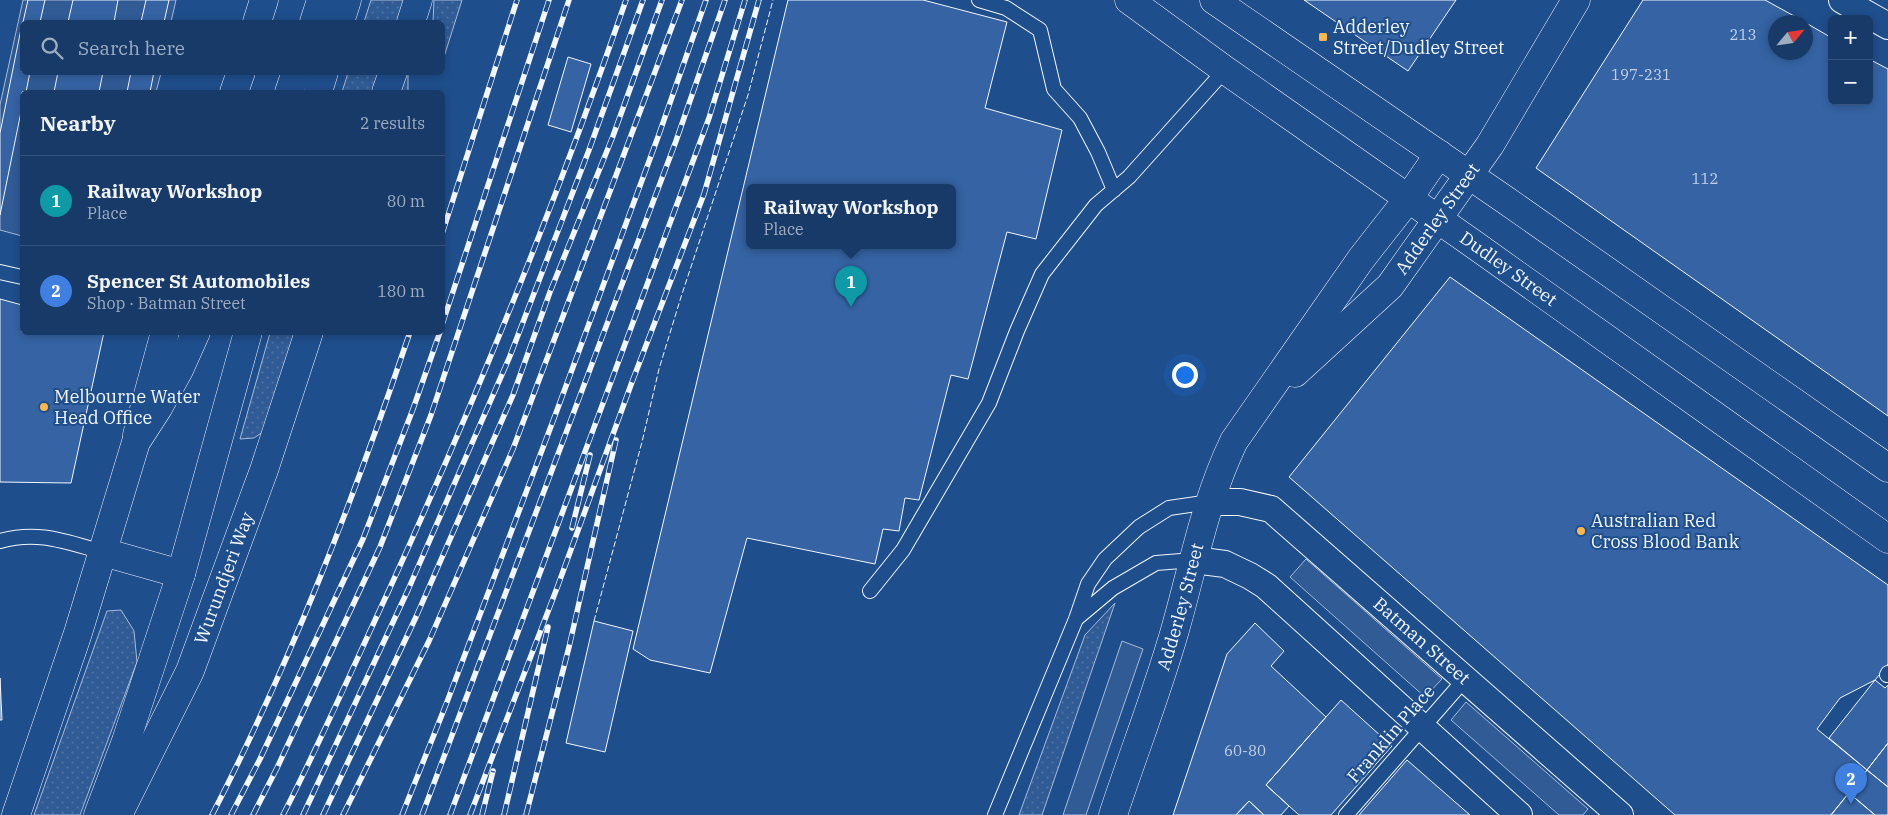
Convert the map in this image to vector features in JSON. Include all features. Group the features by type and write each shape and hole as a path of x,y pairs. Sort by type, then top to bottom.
{"main road":[{"path":"258,20 264,0"},
{"path":"315,20 321,0"},
{"path":"341,20 347,0"},
{"path":"412,20 418,0"},
{"name":"Dudley Street","path":"1129,0 1888,539"},
{"path":"1214,0 1439,154 1888,468"},
{"name":"Adderley Street","path":"1259,406 1390,286 1490,145 1576,0"},
{"path":"235,90 240,75"},
{"path":"290,90 295,75"},
{"path":"319,90 323,75"},
{"path":"387,90 392,75"},
{"name":"Adderley Street","path":"1113,815 1172,639 1210,502 1234,441 1361,259 1408,199 1439,154"},
{"path":"16,815 78,633 136,442 164,335"},
{"path":"136,442 175,378 195,335"},
{"path":"98,815 129,732 181,574 247,335"},
{"name":"Wurundjeri Way","path":"118,815 190,671 264,470 307,338"},
{"path":"102,552 181,574"}],"street":[{"path":"1842,0 1888,26"},
{"name":"Batman Street","path":"1210,502 1240,502 1272,509 1465,679 1609,811"},
{"path":"1194,560 1225,564 1266,586 1519,815"}],"lane":[{"path":"978,0 1006,8 1040,30 1054,89 1080,118 1098,152 1114,190"},
{"path":"870,591 903,550 990,403 1017,331 1042,274 1096,205 1129,177 1225,70"},
{"path":"0,272 20,277"},
{"path":"995,815 1076,619 1088,584 1105,559 1139,527 1169,508 1210,502"},
{"path":"0,541 26,536 40,536 60,539 102,552"},
{"path":"1076,619 1113,588 1156,563 1194,560"},
{"name":"Franklin Place","path":"1346,815 1465,679"}],"shaded area":[{"path":"23,0 176,0 171,20 20,20 20,75 160,75 157,90 20,90 20,235 0,230 0,105"},
{"path":"371,0 419,0 414,20 365,20"},
{"path":"434,0 462,0 445,54 445,20 433,20"},
{"path":"347,75 408,75 408,90 343,90"},
{"path":"269,335 316,335 273,425 254,438 240,439"},
{"path":"1306,559 1442,679 1425,697 1290,577"},
{"path":"1115,603 1042,815 1019,815 1085,635"},
{"path":"121,610 134,631 137,662 80,815 34,815 107,611"},
{"path":"1122,641 1143,649 1086,815 1063,815"},
{"path":"1466,702 1588,809 1583,815 1559,815 1451,720"}],"building":[{"path":"28,0 45,0 40,20 23,20"},
{"path":"73,0 118,0 114,20 68,20"},
{"path":"146,0 169,0 164,20 141,20"},
{"path":"788,0 923,0 1007,22 985,108 1062,130 1036,239 1007,232 968,379 951,375 919,500 905,498 899,531 883,529 875,564 747,538 710,673 650,660 633,649"},
{"path":"1304,0 1456,0 1408,71"},
{"path":"1643,0 1765,0 1792,15 1768,15 1768,60 1813,60 1813,27 1828,36 1828,105 1873,105 1873,61 1888,69 1888,416 1536,168"},
{"path":"20,34 20,75 29,75 26,90 20,90 20,117 0,215 0,133"},
{"path":"568,57 591,64 571,132 548,125"},
{"path":"57,75 102,75 99,90 54,90"},
{"path":"130,75 153,75 150,90 127,90"},
{"name":"Australian Red Cross Blood Bank","path":"1450,277 1888,585 1888,664 1875,680 1840,698 1817,729 1867,770 1831,815 1675,815 1289,477"},
{"name":"Melbourne Water Head Office","path":"0,299 20,304 20,335 103,335 71,483 0,482"},
{"path":"594,621 633,631 605,752 566,743"},
{"path":"1255,623 1284,651 1271,666 1326,717 1266,785 1289,806 1281,815 1264,815 1249,801 1236,815 1173,815 1227,654"},
{"path":"0,678 2,720 0,720"},
{"path":"1875,680 1885,688 1888,685 1888,743 1867,770 1829,738"},
{"path":"1341,700 1392,746 1331,815 1299,815 1266,785"},
{"path":"1888,743 1888,787 1867,770"},
{"path":"1407,760 1470,815 1359,815"},
{"path":"1867,770 1888,787 1888,815 1875,815 1849,793"},
{"path":"1849,793 1875,815 1831,815"},
{"path":"1249,801 1264,815 1236,815"}],"railway":[{"path":"445,225 517,0"},
{"path":"445,316 549,0"},
{"path":"253,815 277,768 380,547 431,415 569,0"},
{"path":"283,815 324,731 422,517 515,298 600,75 626,0"},
{"path":"303,815 408,590 510,356 589,150 643,0"},
{"path":"323,815 416,617 513,395 550,292 613,136 662,0"},
{"path":"343,815 429,641 513,449 682,0"},
{"path":"402,815 447,702 556,413 658,137 706,0"},
{"path":"422,815 676,141 725,0"},
{"path":"450,815 709,118 745,0"},
{"path":"470,815 704,194 759,0"},
{"path":"212,815 269,697 320,578 367,456 409,335"},
{"path":"231,815 260,759 363,539 413,409 439,335"},
{"path":"526,815 569,647 616,440"},
{"path":"572,528 590,455"},
{"path":"504,815 548,627"},
{"path":"482,815 493,771"}],"fence":[{"path":"594,621 642,442 659,369 748,95 773,0"}],"place":[{"name":"Adderley Street/Dudley Street","path":"1323,37"},
{"name":"Railway Workshop","path":"851,307"},
{"name":"Melbourne Water Head Office","path":"44,407"},
{"name":"Australian Red Cross Blood Bank","path":"1581,531"},
{"name":"Spencer St Automobiles","path":"1851,804"}]}
